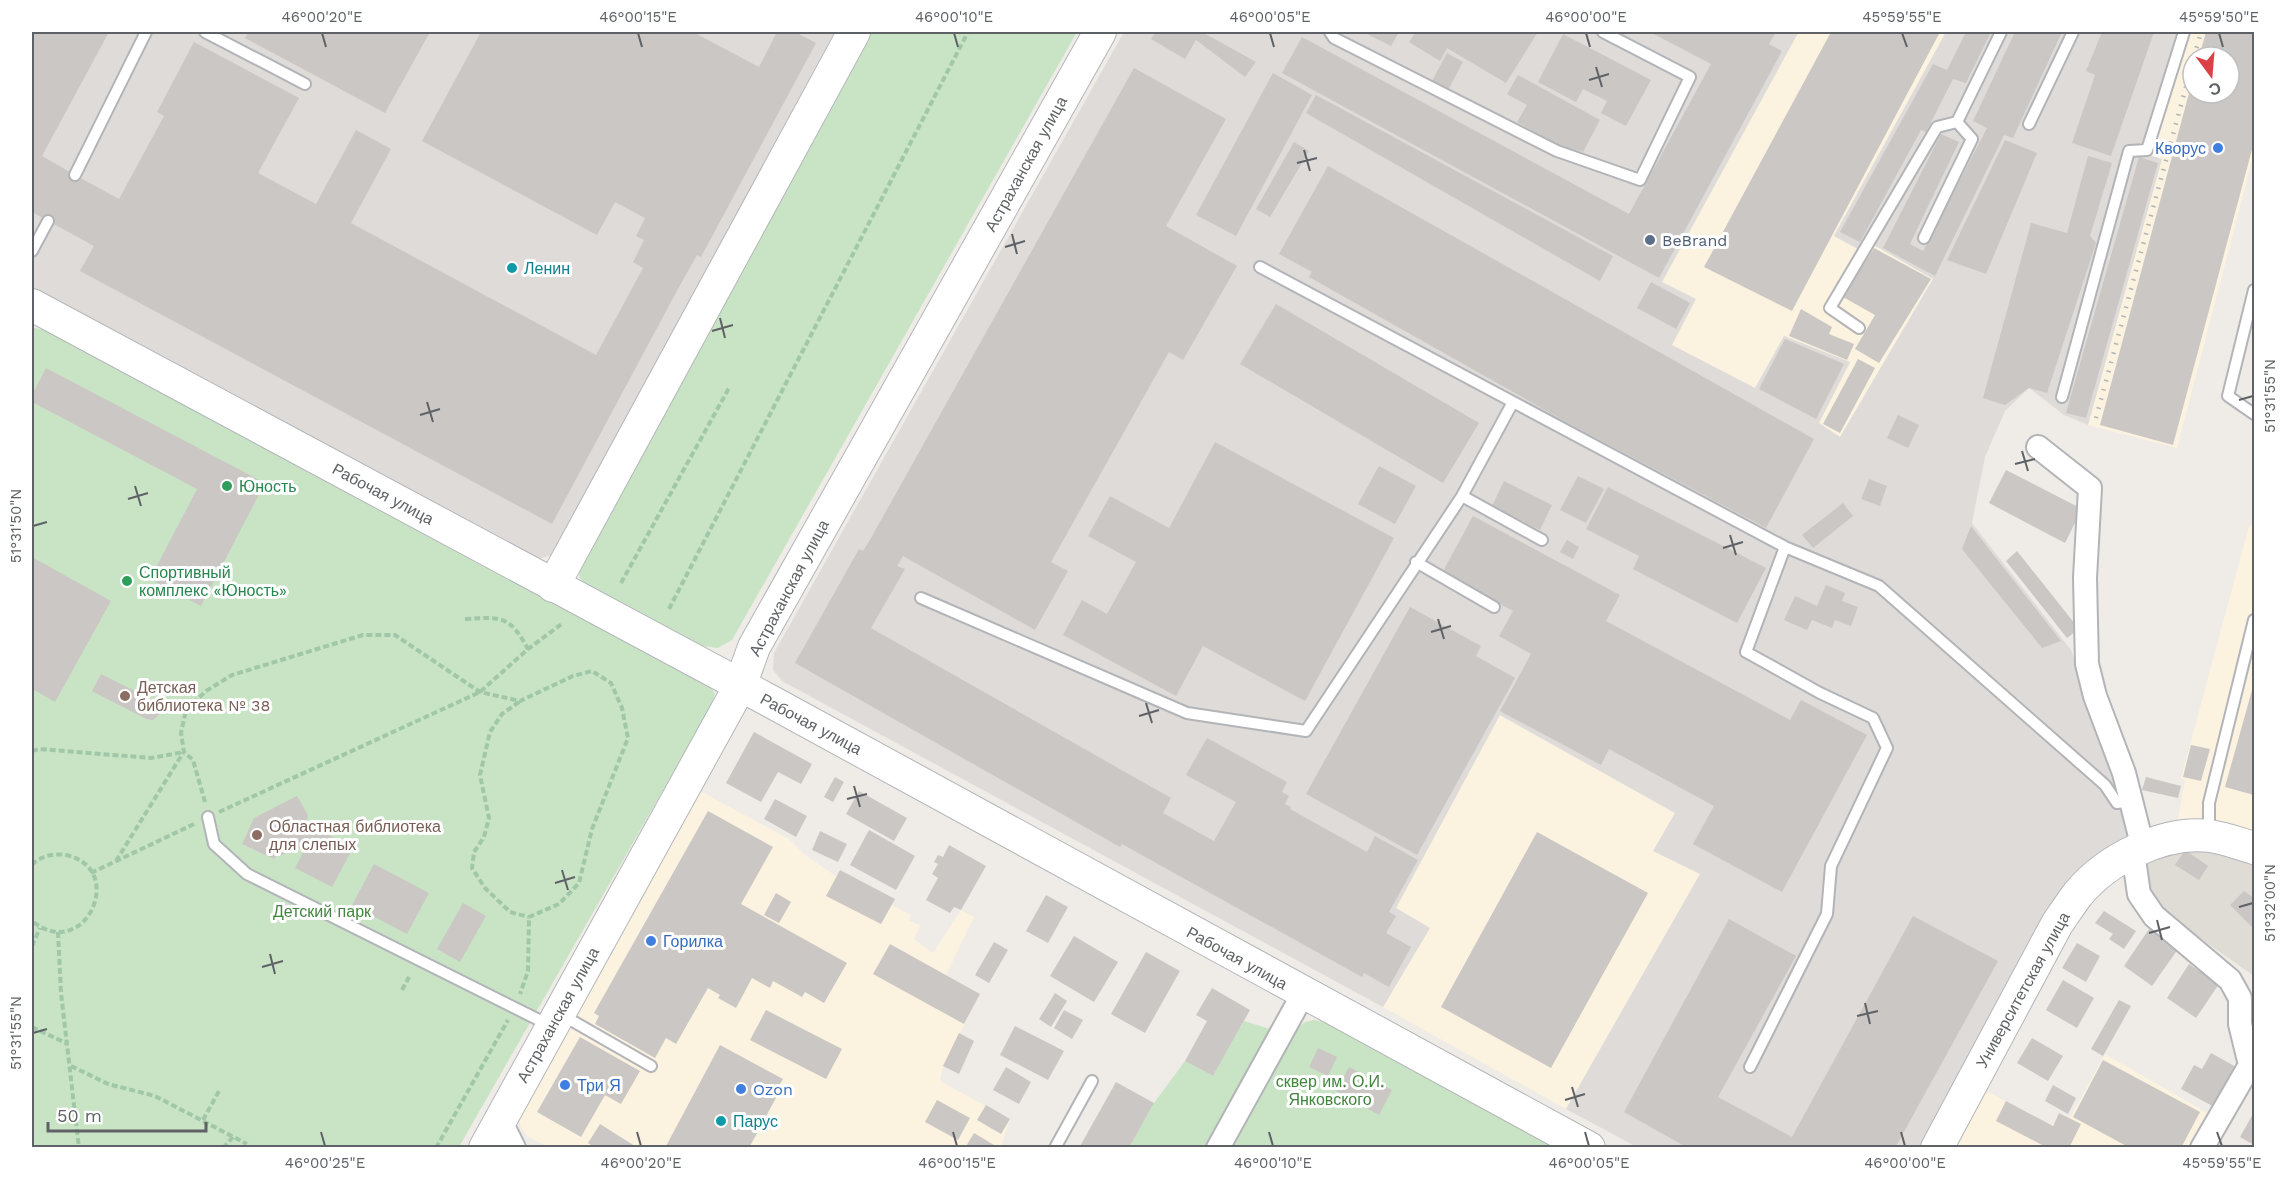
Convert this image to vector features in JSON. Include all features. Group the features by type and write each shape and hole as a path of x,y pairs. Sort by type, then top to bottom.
{"main road":[{"path":"554,586 854,32"},
{"name":"Астраханская улица","path":"485,1148 740,686 754,646 1093,34"},
{"name":"Рабочая улица","path":"32,305 740,686 1589,1148"},
{"name":"Университетская улица","path":"1937,1148 2057,924 2079,892 2106,869 2138,850 2183,836 2208,836 2254,848"}],"street":[{"path":"2038,447 2090,488 2085,578 2087,664 2095,696 2124,773 2131,801 2138,850 2139,894 2154,916 2230,980 2240,998 2240,1024 2250,1065 2202,1148"},
{"path":"1218,1148 1303,994"},
{"path":"500,1120 514,1148"}],"lane":[{"path":"75,175 146,32"},
{"path":"206,32 305,84"},
{"path":"1330,32 1334,38 1557,151 1640,180 1690,77 1603,32"},
{"path":"1858,328 1830,308 1937,127 1957,122 2001,32"},
{"path":"2030,124 2073,32"},
{"path":"2062,397 2129,151 2147,150 2184,32"},
{"path":"1924,238 1972,139 1957,122"},
{"path":"32,251 48,221"},
{"path":"1260,267 1785,547 1879,586 1920,619 2105,785 2117,803 2131,801"},
{"path":"2254,291 2228,396 2254,414"},
{"path":"921,598 1187,713 1306,731 1416,562 1462,496 1513,402"},
{"path":"1462,496 1542,540"},
{"path":"1750,1067 1827,914 1831,866 1887,748 1873,718 1820,693 1746,651 1785,547"},
{"path":"1416,562 1494,607"},
{"path":"2208,836 2209,803 2254,620"},
{"path":"208,817 214,844 247,874 515,1007 555,1020 651,1066"},
{"path":"1055,1148 1092,1081"}],"path":[{"path":"669,609 968,32"},
{"path":"621,583 729,388"},
{"path":"465,619 496,617 516,627 528,649"},
{"path":"92,873 480,692 528,649 563,622"},
{"path":"208,817 193,760 184,752 181,733 186,710 206,691 232,675 363,634 395,635 480,692 520,701"},
{"path":"592,671 611,683 622,708 628,738 592,829 579,883 559,904 529,917 510,912 485,888 472,868 474,852 484,837 489,818 480,775 490,732 502,714 520,701 573,676 592,671"},
{"path":"32,751 39,749 152,758 184,752"},
{"path":"116,862 184,752"},
{"path":"32,865 47,856 60,854 72,857 92,873 97,895 89,917 70,930 58,932 40,928 32,921"},
{"path":"436,1148 515,1007 528,970 529,917"},
{"path":"32,946 40,928"},
{"path":"58,932 61,993 79,1148"},
{"path":"402,990 408,977"},
{"path":"32,1027 68,1044"},
{"path":"71,1066 84,1075 155,1096 247,1144"},
{"path":"203,1120 219,1091"},
{"path":"223,1148 233,1137"}],"shaded area":[{"path":"32,32 835,32 560,544 552,555 538,559 32,292"},
{"path":"1124,32 1798,33 1662,282 1696,299 1672,345 1755,388 1784,336 1850,362 1819,423 1840,437 1933,279 1874,245 1867,254 1834,236 1946,32 2179,32 2142,153 2162,159 2088,425 2064,415 2029,388 2005,411 1985,457 1972,523 2071,650 2114,768 2134,836 2059,894 1920,1147 1637,1147 1566,1109 1700,874 1653,851 1675,813 1500,715 1396,908 1430,928 1383,1007 782,681 773,670 774,653"},
{"path":"1796,32 1946,32 1834,235 1873,245 1933,278 1840,437 1818,423 1850,363 1755,388 1672,345 1662,282 1798,33"},
{"path":"2179,32 2254,32 2254,153 2177,448 2088,425 2161,160 2142,153"},
{"path":"2254,523 2254,836 2177,824 2185,780 2181,778 2249,526"},
{"path":"1499,715 1675,813 1700,874 1566,1109 1383,1007 1430,928 1396,908"},
{"path":"698,790 789,839 805,855 836,876 911,915 909,920 921,926 914,939 933,953 961,910 974,917 946,975 980,994 943,1066 940,1081 1010,1119 1001,1147 548,1147 527,1136 521,1127 519,1117"},
{"path":"2184,847 2254,859 2254,976 2170,917 2148,891 2141,862"},
{"path":"2105,1054 2228,1125 2215,1147 1949,1148 1980,1088 2052,1125 2059,1113 2070,1118"}],"green space":[{"path":"871,32 1077,32 732,640 718,648 702,646 584,585 579,576 581,564"},
{"name":"Детский парк","path":"32,327 47,331 686,673 710,686 715,694 710,708 459,1147 32,1147"},
{"name":"сквер им. О.И. Янковского","path":"1314,1020 1325,1022 1554,1147 1233,1148 1297,1029 1305,1022"},
{"path":"1244,1021 1270,1029 1206,1147 1129,1148 1154,1103 1185,1061 1213,1076"}],"building":[{"path":"32,32 109,32 42,156 75,175 119,199 164,116 157,112 194,42 299,98 258,173 316,204 356,130 391,149 351,223 596,355 643,268 633,262 644,240 636,236 645,218 615,202 597,235 422,141 481,32 693,32 759,67 777,32 795,32 816,43 701,257 697,255 679,287 552,524 80,271 94,246 32,212"},
{"path":"249,32 430,32 385,113 245,38"},
{"path":"1156,32 1202,32 1256,62 1245,77 1196,40 1185,59 1151,39"},
{"path":"1363,32 1399,32 1391,46"},
{"path":"1416,32 1538,32 1506,83 1447,48 1440,61 1409,42"},
{"path":"1650,32 1776,32 1769,44 1782,51 1659,278 1282,73 1302,37 1629,214 1711,64"},
{"path":"1831,32 1940,32 1792,311 1704,267"},
{"path":"1966,32 1991,32 1966,83 1953,79 1926,132 1921,130 1860,242 1840,232 1933,64 1947,70"},
{"path":"2015,32 2062,32 2013,138 2004,135 1935,276 1883,248 1941,134 1959,142 1910,244 1923,251 1987,128 1973,121"},
{"path":"2102,32 2154,32 2111,156 2072,143 2095,75 2086,71"},
{"path":"2206,32 2254,32 2254,142 2173,445 2100,425 2186,105 2241,105 2241,45 2202,45"},
{"path":"1563,34 1651,80 1626,126 1601,113 1607,101 1583,89 1576,102 1538,82"},
{"path":"1447,53 1463,62 1448,90 1432,81"},
{"path":"1134,68 1226,119 1166,226 1237,266 1183,360 1169,352 1051,562 1068,571 1035,630 903,556 897,566 905,569 871,628 1171,798 1163,813 1214,841 1236,802 1186,775 1207,738 1287,782 1282,792 1289,796 1285,804 1291,807 1290,809 1367,852 1375,836 1418,860 1389,912 1396,916 1386,933 1411,947 1389,987 1364,973 1362,977 1122,844 1120,847 795,663 859,549 863,551 871,538"},
{"path":"1273,73 1312,95 1236,236 1196,215"},
{"path":"1518,75 1600,120 1583,152 1558,145 1517,122 1527,105 1507,94"},
{"path":"1316,95 1613,256 1600,281 1306,113"},
{"path":"2005,140 2037,153 1986,274 1947,260"},
{"path":"1294,142 1309,151 1270,217 1256,209"},
{"path":"2088,156 2112,163 2090,236 2096,243 2047,393 2029,388 2005,405 1983,398 2031,223 2067,233"},
{"path":"2139,157 2158,163 2086,418 2066,413"},
{"path":"1328,166 1814,439 1766,528 1568,423 1309,277 1312,272 1279,254"},
{"path":"1874,248 1931,279 1879,363 1855,349 1875,315 1843,297"},
{"path":"1651,282 1690,303 1676,329 1637,308"},
{"path":"1276,304 1479,423 1443,483 1240,364"},
{"path":"1801,309 1832,327 1829,334 1854,344 1847,360 1789,336"},
{"path":"1785,339 1844,364 1816,419 1759,389"},
{"path":"1858,359 1875,368 1840,433 1823,424"},
{"name":"Юность","path":"46,368 265,483 201,606 150,579 197,489 32,402 32,395"},
{"path":"1898,415 1919,425 1908,448 1887,438"},
{"path":"1215,442 1394,538 1305,701 1203,646 1176,696 1063,635 1082,600 1107,614 1136,562 1088,536 1110,496 1169,528"},
{"path":"1379,466 1416,486 1395,524 1358,504"},
{"path":"2006,470 2082,509 2065,543 1989,503"},
{"path":"1578,476 1604,489 1586,523 1560,510"},
{"path":"1869,479 1887,486 1880,506 1861,499"},
{"path":"1504,481 1552,505 1540,530 1492,506"},
{"path":"1608,487 1766,568 1737,623 1633,569 1639,556 1586,529"},
{"path":"1843,503 1853,516 1813,548 1802,535"},
{"path":"1473,516 1620,595 1606,621 1790,720 1801,700 1867,735 1782,892 1693,844 1714,806 1609,749 1601,765 1500,711 1531,654 1499,636 1513,611 1442,573"},
{"path":"1971,526 2061,641 2042,648 1962,549"},
{"path":"1567,540 1579,547 1573,559 1560,552"},
{"path":"2017,551 2079,629 2067,638 2006,561"},
{"path":"32,557 111,601 55,702 32,689"},
{"path":"1826,585 1845,593 1842,601 1858,607 1851,626 1835,620 1832,628 1812,620 1807,630 1784,620 1795,596 1817,606"},
{"path":"1410,607 1481,646 1476,656 1515,678 1417,855 1306,794"},
{"name":"Детская библиотека № 38","path":"101,674 157,702 161,707 160,714 153,720 146,719 92,691"},
{"path":"2254,683 2254,795 2225,787"},
{"path":"754,732 812,764 801,784 778,772 761,802 726,783"},
{"path":"2191,745 2210,749 2201,781 2183,777"},
{"path":"835,777 844,782 833,802 824,797"},
{"path":"2146,777 2181,786 2178,798 2142,790"},
{"path":"859,791 907,818 894,841 846,814"},
{"path":"297,796 308,815 306,823 353,848 332,887 295,868 304,850 298,848 282,855 278,854 274,859 242,844 254,818"},
{"path":"775,799 807,816 796,837 764,819"},
{"path":"708,811 773,847 741,904 847,963 824,1003 805,992 802,997 773,981 770,988 752,978 736,1008 718,998 720,995 708,988 676,1044 666,1038 655,1058 595,1024 599,1016 594,1013"},
{"path":"869,830 915,856 896,890 850,865"},
{"path":"820,831 847,844 838,862 812,850"},
{"path":"1537,832 1648,893 1551,1068 1441,1007"},
{"path":"949,845 986,866 961,910 954,907 950,913 926,900 938,878 932,874 938,864 934,862 938,855 943,857"},
{"path":"2185,850 2208,866 2199,880 2175,865"},
{"path":"374,864 429,893 407,934 352,905"},
{"path":"840,870 895,899 881,924 826,896"},
{"path":"2244,891 2254,898 2254,929 2230,905"},
{"path":"776,893 791,902 779,923 764,915"},
{"path":"1046,895 1068,907 1048,943 1026,931"},
{"path":"463,903 486,916 460,962 437,949"},
{"path":"2104,911 2136,931 2124,949 2109,939 2113,934 2095,923"},
{"path":"1913,916 1998,961 1895,1148 1688,1148 1624,1112 1729,919 1796,956 1718,1097 1792,1137"},
{"path":"2149,929 2178,949 2152,986 2124,966"},
{"path":"1074,936 1118,962 1094,1002 1050,976"},
{"path":"994,942 1008,950 989,983 975,975"},
{"path":"2077,943 2100,956 2086,982 2062,968"},
{"path":"890,944 980,994 964,1024 873,974"},
{"path":"1146,952 1180,971 1145,1033 1111,1014"},
{"path":"2189,964 2219,984 2196,1018 2167,998"},
{"path":"2063,980 2094,998 2077,1028 2046,1010"},
{"path":"1212,988 1250,1010 1213,1076 1185,1061 1207,1021 1196,1015"},
{"path":"1055,993 1067,1001 1051,1027 1039,1019"},
{"path":"2119,1000 2131,1006 2103,1056 2091,1049"},
{"path":"766,1010 842,1049 826,1079 750,1040"},
{"path":"1064,1010 1083,1020 1072,1039 1054,1028"},
{"path":"1015,1026 1064,1051 1048,1080 1000,1055"},
{"path":"959,1033 974,1041 959,1074 943,1066"},
{"path":"580,1037 640,1071 621,1104 605,1095 581,1137 537,1112"},
{"path":"2032,1038 2063,1056 2048,1081 2017,1063"},
{"name":"Парус","path":"720,1045 783,1079 774,1094 777,1096 749,1148 665,1148"},
{"path":"1318,1048 1337,1057 1328,1076 1309,1067"},
{"path":"2211,1053 2238,1068 2216,1108 2181,1089 2194,1065 2202,1069"},
{"path":"2103,1060 2200,1112 2181,1148 2130,1148 2073,1117"},
{"path":"1006,1067 1031,1082 1019,1104 993,1090"},
{"path":"1349,1067 1392,1090 1379,1115 1336,1091"},
{"path":"1116,1082 1154,1103 1129,1148 1079,1148"},
{"path":"2053,1085 2076,1098 2068,1114 2045,1101"},
{"path":"937,1100 970,1118 958,1140 925,1122"},
{"path":"2006,1101 2053,1126 2059,1113 2081,1124 2069,1148 2048,1148 1996,1121"},
{"path":"986,1105 1010,1119 1001,1134 977,1120"},
{"path":"2254,1112 2254,1145 2240,1137"},
{"path":"600,1124 638,1148 595,1148 588,1143"},
{"path":"974,1133 994,1145 992,1148 965,1148"}],"railway":[{"path":"2197,45 2201,32"},
{"path":"2096,418 2181,105"}],"place":[{"name":"Кворус","path":"2218,148"},
{"name":"BeBrand","path":"1650,240"},
{"name":"Ленин","path":"512,268"},
{"name":"Юность","path":"227,486"},
{"name":"Спортивный комплекс «Юность»","path":"127,581"},
{"name":"Детская библиотека № 38","path":"125,696"},
{"name":"Областная библиотека для слепых","path":"257,835"},
{"name":"Горилка","path":"651,941"},
{"name":"Три Я","path":"565,1085"},
{"name":"Ozon","path":"741,1089"},
{"name":"Парус","path":"721,1121"}]}
